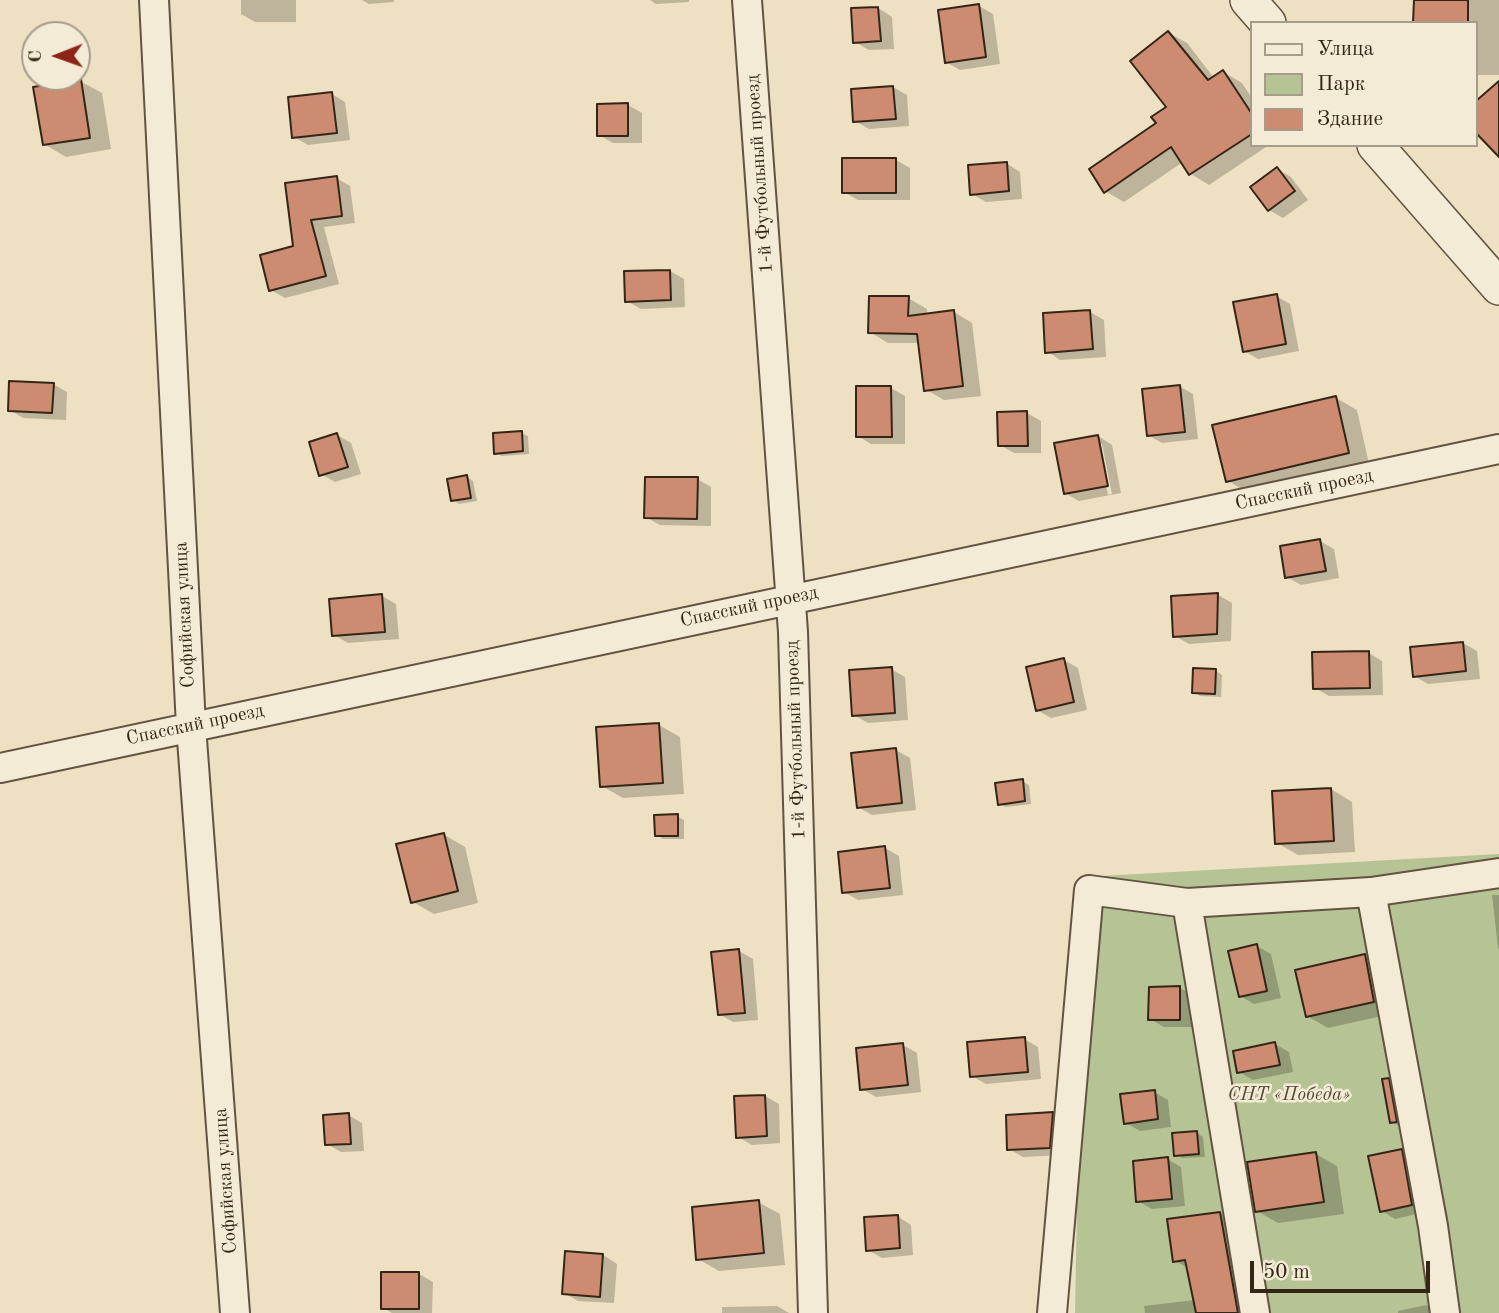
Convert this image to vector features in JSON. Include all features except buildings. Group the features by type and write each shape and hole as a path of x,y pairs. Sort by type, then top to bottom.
{"street":[{"name":"Софийская улица","path":"154,0 191,726 235,1313"},
{"name":"1-й Футбольный проезд","path":"747,0 792,598 813,1313"},
{"path":"1248,0 1266,21"},
{"path":"1377,147 1499,287"},
{"name":"Спасский проезд","path":"0,768 1499,449"},
{"path":"1052,1313 1089,890 1187,903 1371,892 1499,873"},
{"path":"1371,892 1433,1226 1445,1313"},
{"path":"1187,903 1255,1313"}],"green space":[{"name":"СНТ «Победа»","path":"1499,854 1499,1313 1075,1313 1083,877"}]}
